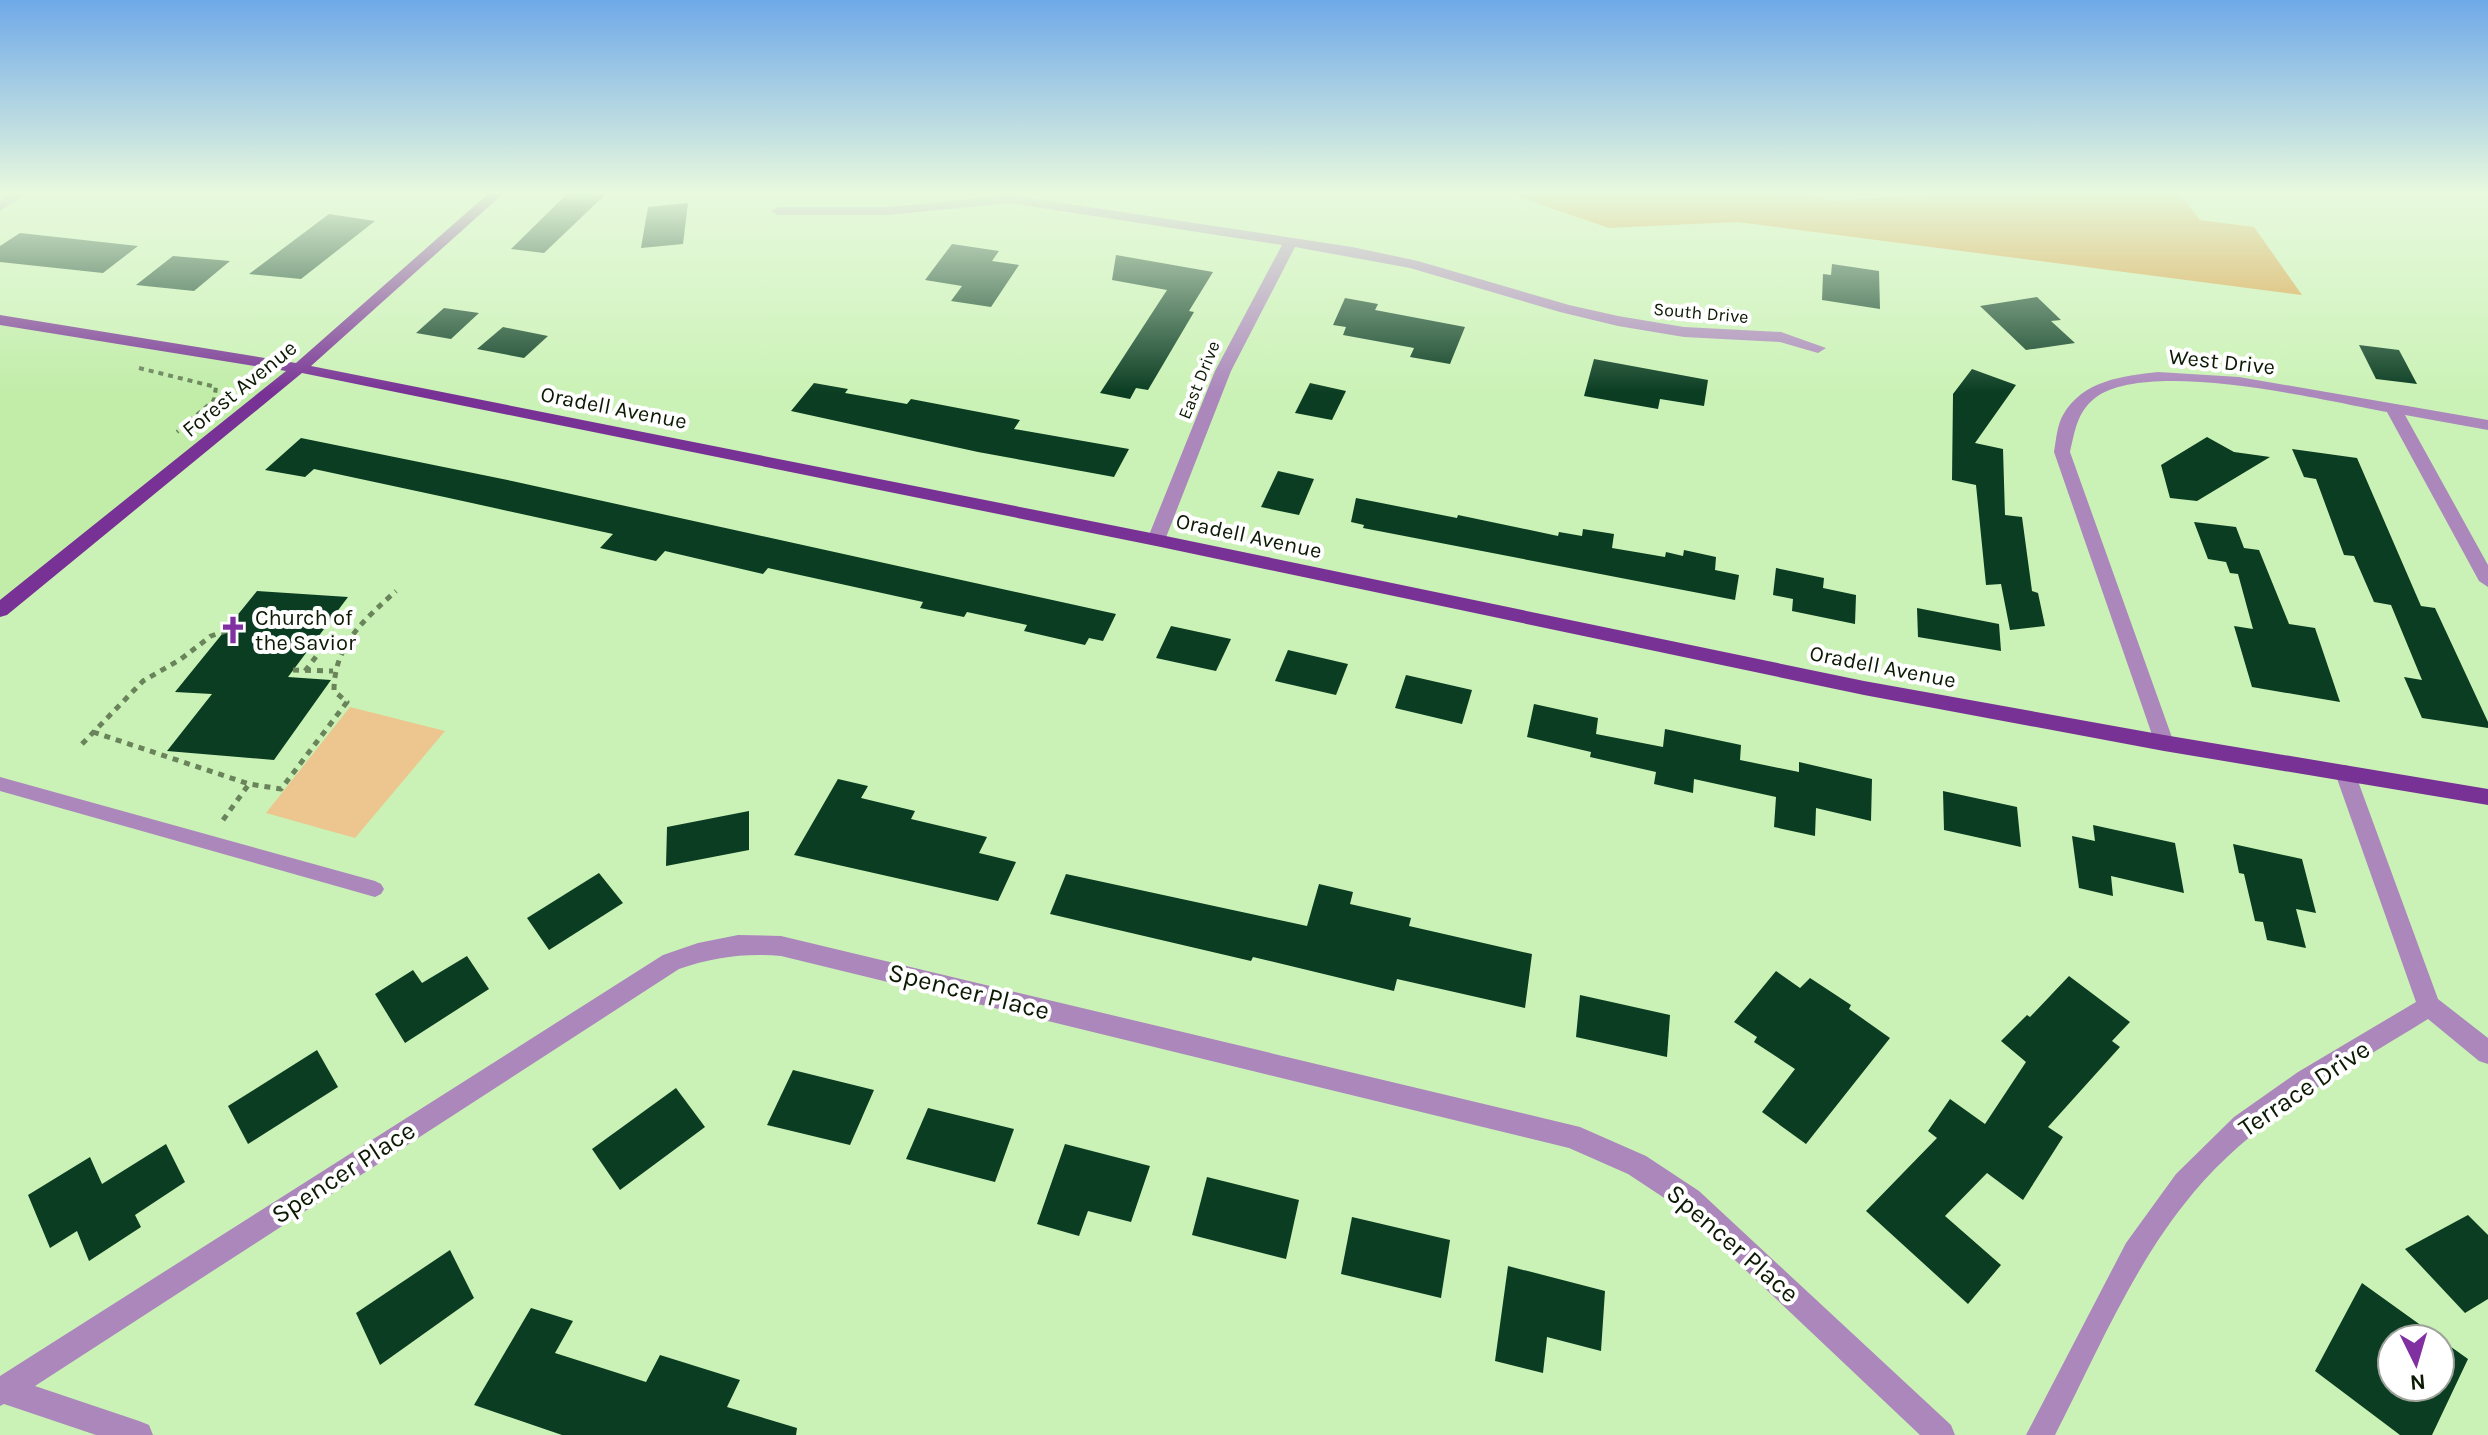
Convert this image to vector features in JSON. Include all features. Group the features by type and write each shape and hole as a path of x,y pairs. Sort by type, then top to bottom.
{"main road":[{"name":"Forest Avenue","path":"0,610 299,368 422,259"},
{"name":"Oradell Avenue","path":"0,320 299,368 1156,540 1864,688 2164,743 2488,797"}],"street":[{"name":"East Drive","path":"1156,540 1240,333 1281,259"},
{"name":"South Drive","path":"1386,259 1618,321 1684,332 1781,337 1818,348"},
{"name":"West Drive","path":"2164,743 2062,452 2061,431 2069,412 2085,396 2104,386 2154,376 2208,378 2488,425"},
{"path":"2393,408 2488,581"},
{"path":"2345,773 2429,1006 2488,1053"},
{"name":"Spencer Place","path":"2,1391 671,962 706,949 746,942 781,946 1571,1136 1637,1165 1690,1200 1941,1435"},
{"name":"Terrace Drive","path":"2040,1435 2135,1252 2185,1183 2243,1126 2307,1080 2429,1006"},
{"path":"2,1391 139,1435"}],"lane":[{"path":"0,784 375,889"}],"path":[{"path":"135,367 216,387 214,400 167,440"},
{"path":"93,732 249,784 281,789 347,702 334,691 333,671 349,639 396,591"},
{"path":"82,744 143,681 181,659 211,636 243,625"},
{"path":"305,671 335,632"},
{"path":"293,670 333,671"},
{"path":"223,820 249,784"}],"shaded area":[{"path":"2023,259 2277,259 2302,295"},
{"path":"0,320 299,368 0,611"},
{"path":"350,707 445,731 355,838 266,813"}],"building":[{"path":"0,259 121,259 103,273 0,262"},
{"path":"169,259 230,261 194,291 136,285"},
{"path":"269,259 327,259 301,279 249,274"},
{"path":"941,259 993,259 992,261 1019,265 991,307 951,301 962,286 925,280"},
{"path":"1115,259 1139,259 1213,272 1189,311 1194,312 1148,390 1136,388 1130,399 1100,393 1167,290 1112,280"},
{"path":"1832,264 1879,271 1880,309 1822,300 1823,274 1831,275"},
{"path":"2037,297 2061,320 2051,321 2075,343 2026,350 1980,306"},
{"path":"1345,298 1378,304 1375,310 1465,327 1450,364 1410,357 1414,348 1343,335 1346,327 1333,325"},
{"path":"444,308 479,313 451,339 416,333"},
{"path":"503,327 548,336 524,358 477,349"},
{"path":"2359,345 2399,350 2417,384 2376,379"},
{"path":"1594,359 1708,380 1704,406 1660,399 1658,409 1584,396"},
{"path":"1972,369 2016,385 1975,443 2003,449 2005,515 2022,517 2032,591 2038,593 2045,626 2010,630 2001,584 1986,585 1976,485 1952,480 1953,394"},
{"path":"814,383 848,389 845,393 907,404 911,399 1020,420 1014,429 1129,449 1114,477 978,452 791,411"},
{"path":"1310,383 1346,391 1332,420 1295,413"},
{"path":"2207,437 2234,452 2270,457 2197,501 2170,498 2161,465"},
{"path":"301,438 512,481 1116,614 1103,641 1089,638 1085,645 1024,631 1027,625 967,612 964,617 920,608 923,602 768,568 763,574 665,551 656,561 600,548 613,534 314,469 305,477 265,470"},
{"path":"2292,449 2357,458 2421,606 2435,608 2488,722 2488,728 2422,718 2404,677 2422,680 2391,605 2374,602 2354,556 2344,555 2316,479 2304,477"},
{"path":"1278,471 1314,479 1299,515 1261,507"},
{"path":"1356,498 1558,536 1559,532 1582,536 1583,529 1614,534 1612,548 1665,557 1666,552 1683,556 1684,550 1716,557 1715,570 1739,575 1735,600 1363,528 1364,525 1351,522"},
{"path":"2194,522 2236,527 2244,548 2259,550 2289,624 2315,628 2340,702 2252,687 2234,626 2253,629 2238,574 2230,573 2226,562 2208,559"},
{"path":"1776,568 1824,578 1823,588 1856,595 1855,624 1792,611 1793,599 1773,595"},
{"path":"257,591 348,597 288,677 331,680 274,760 167,751 212,694 175,692"},
{"path":"1917,608 1999,624 2001,651 1918,637"},
{"path":"1171,626 1231,639 1216,671 1156,658"},
{"path":"1288,650 1348,664 1336,695 1275,681"},
{"path":"1406,675 1472,690 1462,724 1395,708"},
{"path":"1534,704 1598,718 1596,734 1663,747 1665,729 1741,745 1740,760 1799,772 1799,762 1872,779 1871,821 1816,808 1815,836 1774,827 1776,797 1694,779 1693,793 1654,784 1656,772 1590,757 1591,752 1527,737"},
{"path":"838,779 868,786 861,798 915,811 911,819 987,837 979,853 1016,862 998,901 794,855"},
{"path":"1943,791 2017,807 2021,847 1944,830"},
{"path":"749,811 749,850 666,866 667,827"},
{"path":"2093,825 2175,843 2184,893 2111,876 2113,896 2079,888 2072,836 2095,841"},
{"path":"2233,844 2302,859 2316,913 2296,909 2306,948 2267,940 2263,922 2255,921"},
{"path":"599,873 623,903 549,950 527,918"},
{"path":"1066,874 1307,926 1319,884 1353,892 1350,904 1411,918 1409,926 1532,954 1525,1008 1397,979 1394,991 1050,914"},
{"path":"467,956 489,989 405,1043 375,994 413,970 422,983"},
{"path":"1776,971 1800,988 1810,978 1851,1005 1849,1009 1890,1038 1806,1144 1762,1112 1795,1069 1754,1042 1757,1037 1734,1022"},
{"path":"2069,976 2130,1022 2112,1041 2120,1047 2048,1127 2063,1137 2023,1200 1987,1173 1945,1216 2001,1265 1968,1304 1866,1211 1937,1138 1928,1131 1950,1099 1985,1124 2026,1062 2001,1041 2027,1015 2030,1017"},
{"path":"1580,995 1670,1015 1667,1057 1576,1037"},
{"path":"317,1050 338,1087 248,1144 228,1106"},
{"path":"793,1070 874,1090 850,1145 767,1125"},
{"path":"676,1088 705,1127 620,1190 592,1149"},
{"path":"928,1108 1014,1129 995,1182 906,1159"},
{"path":"166,1144 185,1182 135,1215 141,1227 89,1261 77,1231 50,1248 28,1195 90,1157 102,1184"},
{"path":"1065,1144 1150,1166 1131,1222 1088,1211 1079,1236 1037,1224"},
{"path":"1207,1177 1299,1200 1286,1259 1192,1235"},
{"path":"2468,1215 2488,1235 2488,1299 2465,1313 2405,1249"},
{"path":"1352,1217 1450,1240 1441,1298 1341,1274"},
{"path":"450,1250 474,1298 380,1365 356,1313"},
{"path":"1508,1266 1605,1291 1601,1351 1547,1337 1543,1373 1495,1361"},
{"path":"2362,1283 2418,1323 2376,1323 2376,1403 2447,1403 2432,1435 2400,1435 2315,1371"},
{"path":"531,1308 573,1321 555,1353 646,1382 660,1355 740,1380 727,1407 797,1428 796,1435 562,1435 474,1405"},
{"path":"2456,1350 2468,1359 2456,1384"}],"place":[{"name":"Church of the Savior","path":"233,630"}]}
